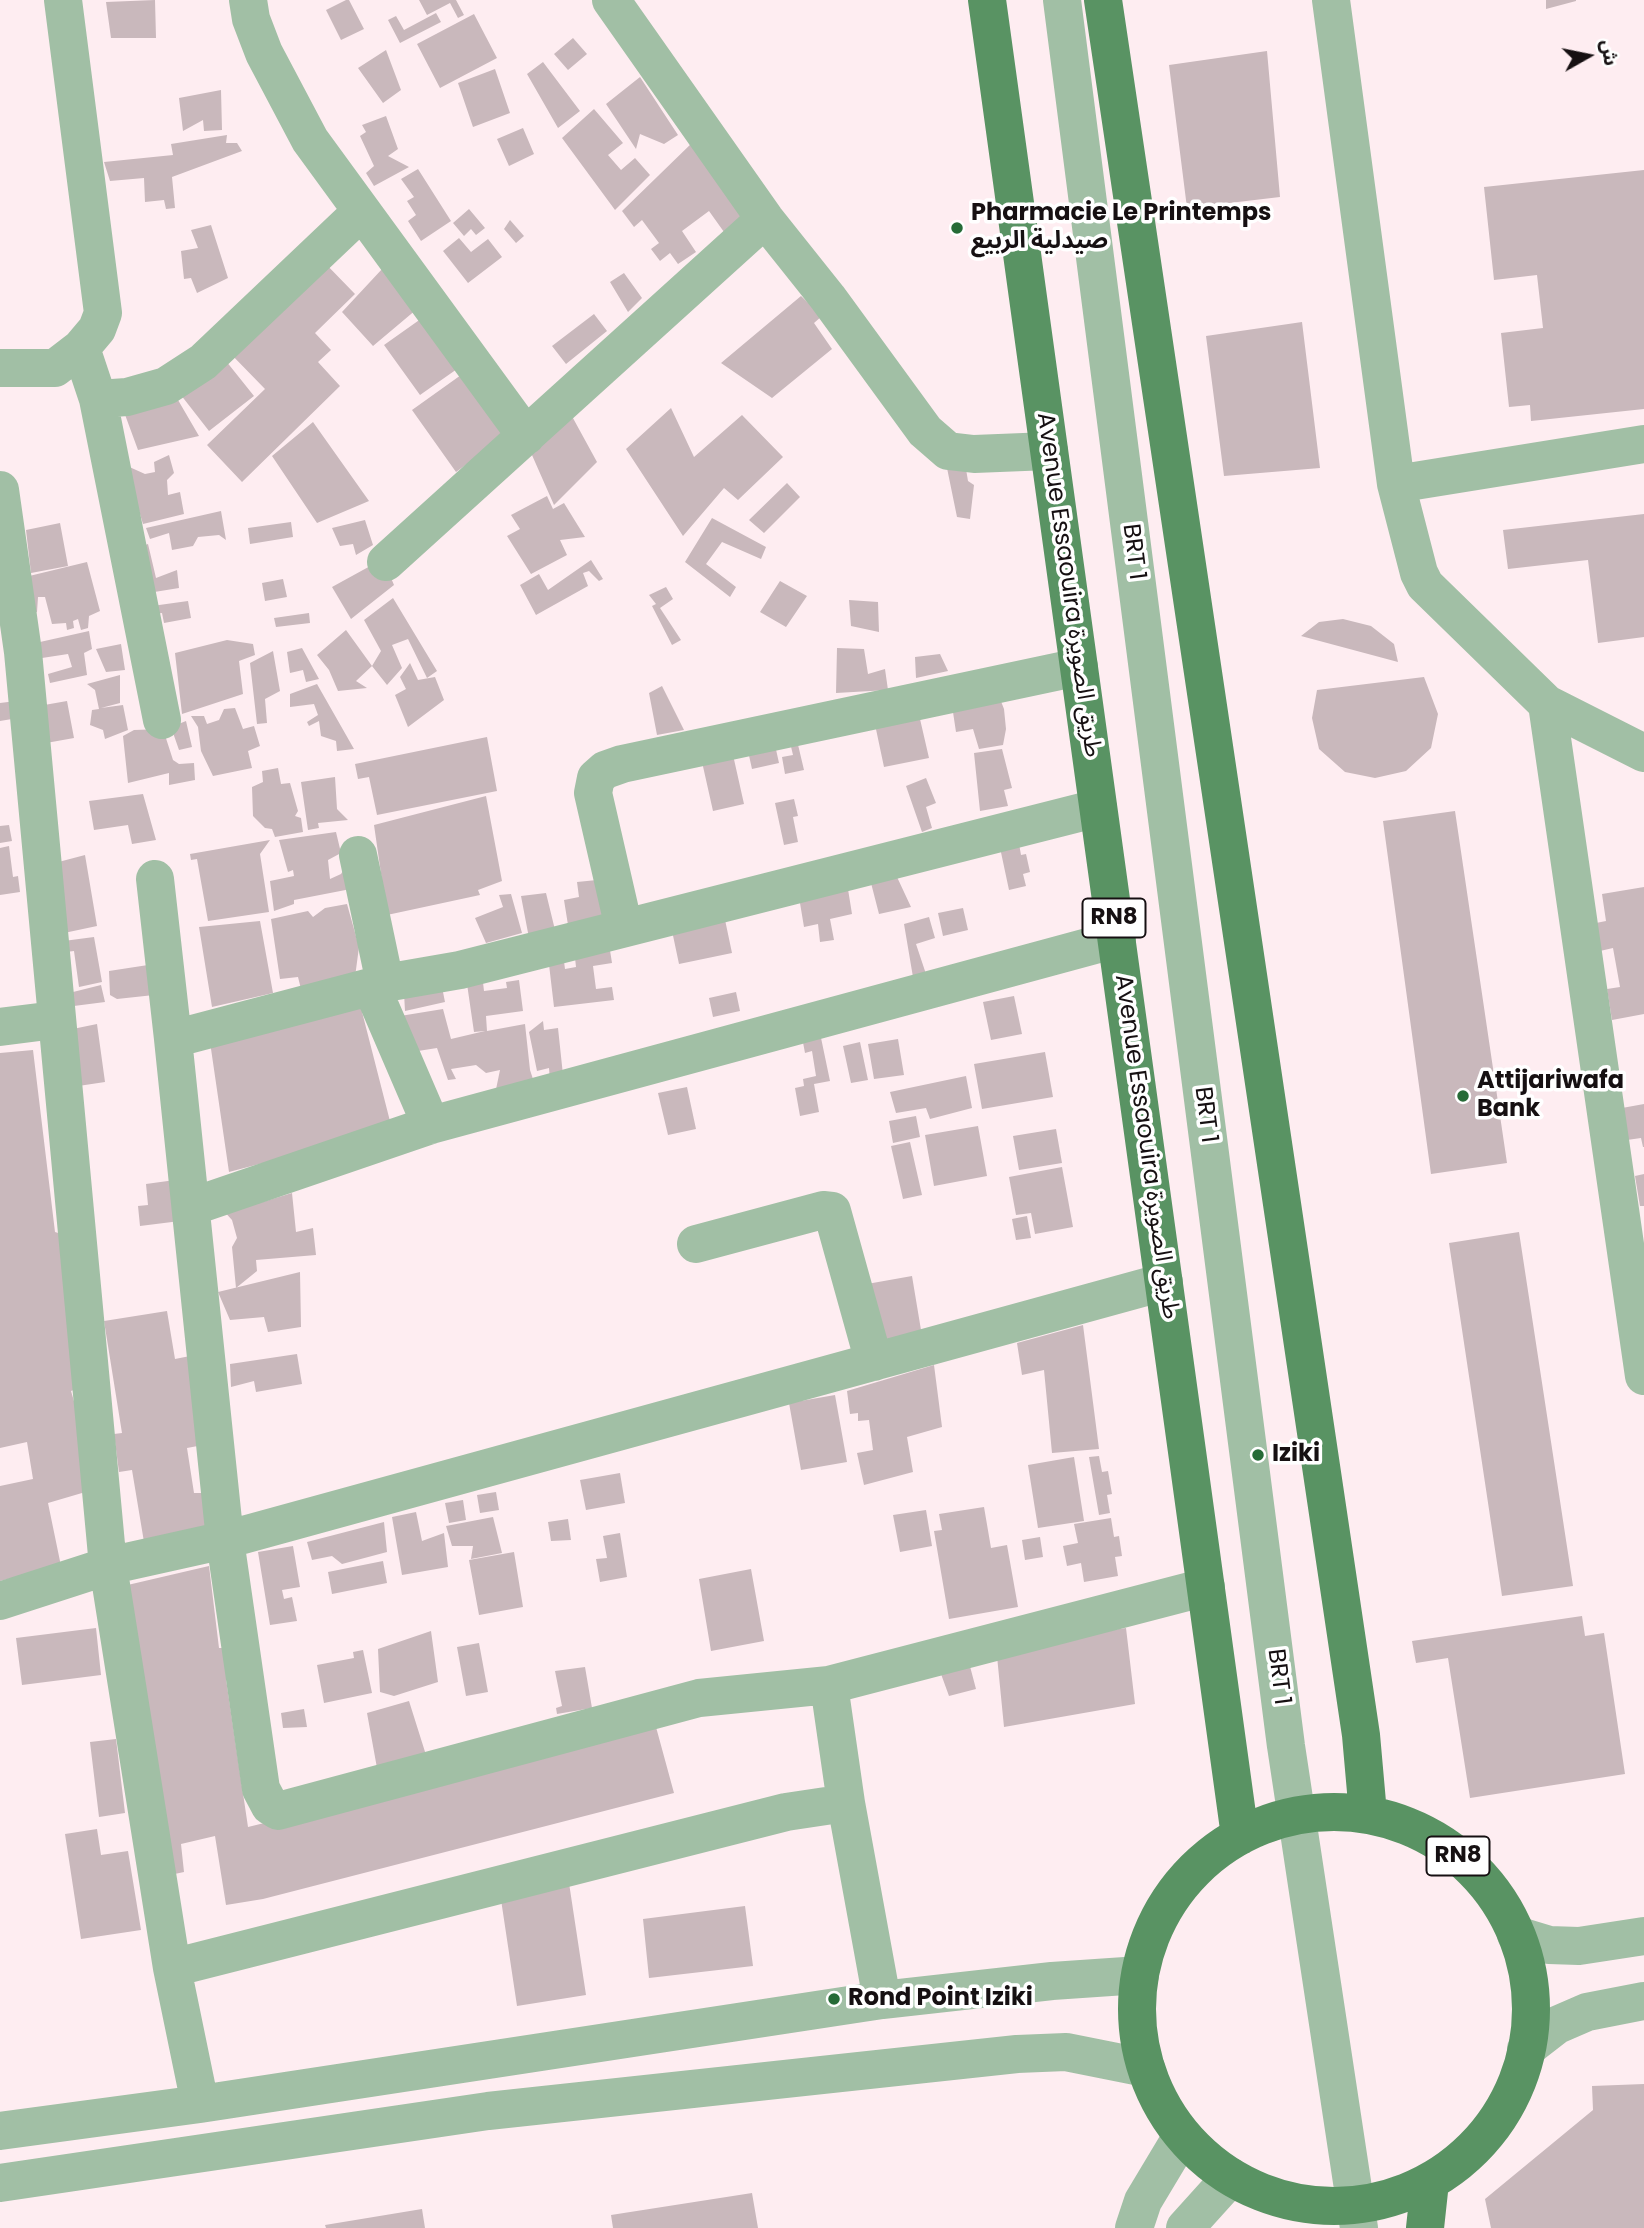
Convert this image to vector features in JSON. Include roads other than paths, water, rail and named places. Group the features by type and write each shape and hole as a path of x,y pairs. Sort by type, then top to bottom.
{"main road":[{"name":"Avenue Essaouira طريق الصويرة","path":"987,0 1240,1836"},
{"path":"1103,0 1357,1708 1368,1814"},
{"name":"RN8","path":"1325,1812 1368,1814 1419,1831 1464,1860 1490,1889 1516,1935 1528,1973 1531,1999 1527,2049 1517,2084 1495,2123 1466,2156 1430,2182 1357,2217 1317,2206 1285,2213 1208,2161 1182,2136 1160,2101 1146,2068 1137,2022 1140,1975 1152,1933 1173,1895 1202,1862 1240,1836 1266,1823 1296,1815 1325,1812"},
{"path":"1424,2228 1430,2182"}],"street":[{"path":"0,368 55,368 81,348 97,329 103,313 63,0"},
{"path":"248,0 264,53 310,140 526,436"},
{"path":"611,0 765,219 828,298 925,431 948,452 974,454 1049,451"},
{"name":"BRT 1","path":"1062,0 1296,1815 1357,2217"},
{"path":"1331,0 1396,484 1417,567 1425,585 1547,704 1644,753"},
{"path":"98,400 127,397 166,386 203,362 362,211"},
{"path":"386,562 765,219"},
{"path":"81,348 98,400 162,720"},
{"path":"1396,484 1644,444"},
{"path":"0,491 23,652 55,1020 108,1566 172,1968 200,2104"},
{"path":"624,928 593,793 597,778 605,770 622,764 1079,667"},
{"path":"1547,704 1644,1376"},
{"path":"173,1039 379,986 460,970 1098,808"},
{"path":"358,855 379,986 431,1125"},
{"path":"155,879 225,1540 261,1789 270,1806 278,1811 699,1698 828,1685 1206,1587"},
{"path":"191,1207 431,1125 1117,939"},
{"path":"0,1027 55,1020"},
{"path":"696,1244 823,1210 832,1211 874,1362"},
{"path":"0,1601 108,1566 225,1540 1164,1282"},
{"path":"828,1685 846,1803 882,2000"},
{"path":"172,1968 786,1812 846,1803"},
{"path":"1516,1935 1549,1945 1579,1947 1644,1937"},
{"path":"0,2132 882,2000 1052,1981 1140,1975"},
{"path":"1527,2049 1557,2025 1587,2012 1644,2001"},
{"path":"0,2183 488,2111 1017,2054 1066,2052 1146,2068"},
{"path":"1134,2228 1143,2201 1182,2136"},
{"path":"1185,2228 1231,2177"}],"place":[{"name":"Pharmacie Le Printemps صيدلية الربيع","path":"957,228"},
{"name":"Attijariwafa Bank","path":"1463,1096"},
{"name":"Iziki","path":"1258,1455"},
{"name":"Rond Point Iziki","path":"834,1999"}]}
